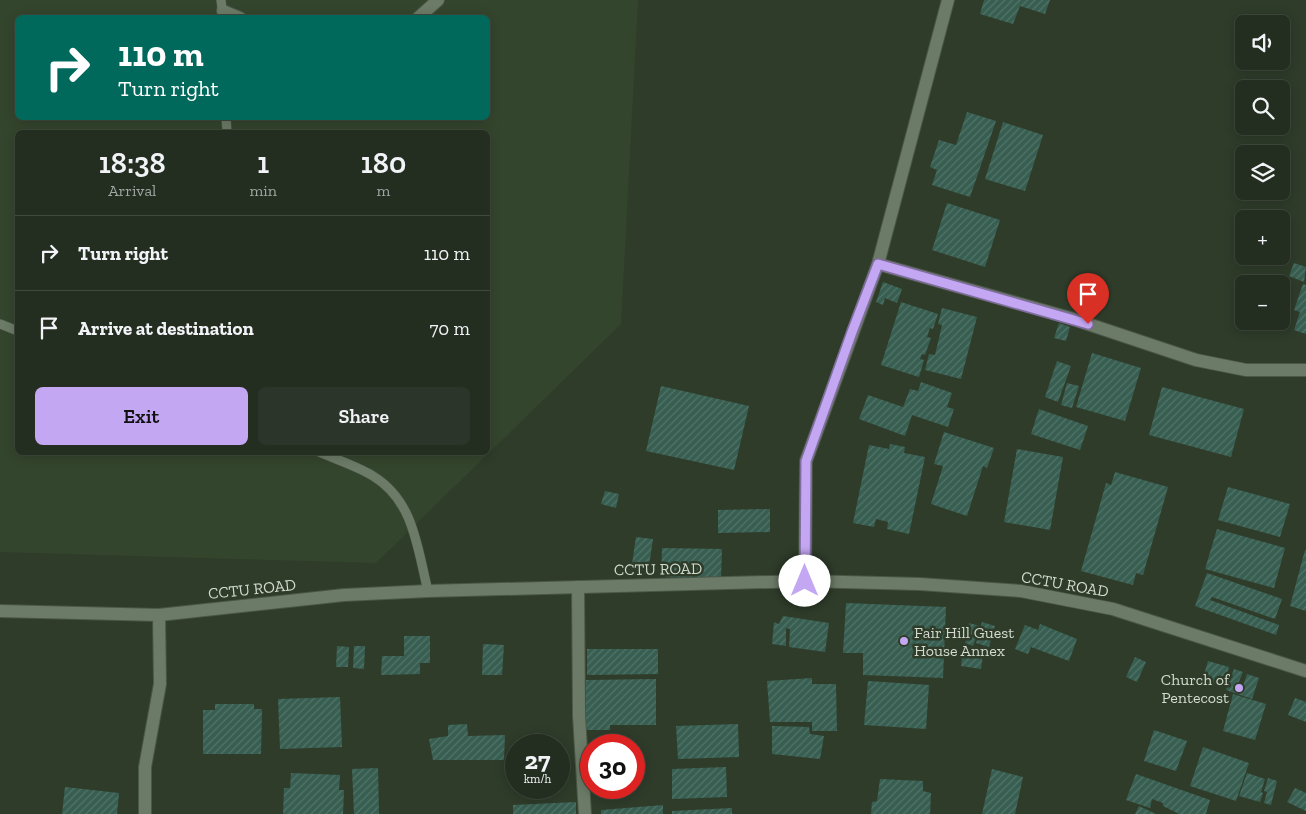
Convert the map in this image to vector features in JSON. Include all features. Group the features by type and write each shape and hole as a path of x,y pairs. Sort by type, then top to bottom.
{"street":[{"path":"421,15 438,0"},
{"path":"805,581 806,461 878,264 948,0"},
{"path":"222,9 234,15"},
{"path":"878,264 1070,318 1196,360 1246,370 1306,370"},
{"name":"CCTU ROAD","path":"0,611 159,615 344,595 428,591 805,581 920,584 1021,591 1113,609 1306,671"},
{"path":"578,587 580,638 579,716 584,814"},
{"path":"144,814 144,767 160,684 159,615"}],"lane":[{"path":"0,324 15,330"},
{"path":"327,455 373,476 396,494 409,516 428,591"}],"shaded area":[{"path":"0,0 638,0 621,324 490,452 490,130 15,130 15,455 487,455 376,563 0,552"}],"building":[{"path":"984,0 1050,0 1045,14 1020,6 1013,24 980,14"},
{"path":"967,112 996,121 970,197 932,185 937,170 930,167 939,140 956,145"},
{"path":"1003,122 1043,135 1025,191 985,179"},
{"path":"947,203 1000,220 985,267 932,250"},
{"path":"1294,263 1306,267 1304,282 1289,275"},
{"path":"883,282 902,289 897,303 885,298 883,305 876,302"},
{"path":"1303,284 1306,285 1306,334 1294,330 1300,312 1294,310"},
{"path":"901,302 938,314 933,329 930,328 927,337 931,338 925,355 922,354 920,359 924,360 919,377 881,365"},
{"path":"942,308 977,317 961,379 925,370 929,354 935,355 942,325 938,324"},
{"path":"1059,323 1070,327 1066,341 1054,338"},
{"path":"1092,353 1141,368 1125,421 1076,407"},
{"path":"1057,361 1071,366 1058,402 1045,397"},
{"path":"921,382 952,393 947,407 954,409 948,427 912,415 905,436 859,419 868,395 903,407 910,389 918,391"},
{"path":"1067,383 1079,386 1072,408 1061,405"},
{"path":"661,386 749,406 734,470 646,451"},
{"path":"1162,387 1244,409 1231,457 1149,435"},
{"path":"1039,409 1088,426 1080,450 1031,434"},
{"path":"944,432 994,448 987,468 983,466 967,516 931,504 943,466 934,464"},
{"path":"890,444 905,447 904,453 925,457 909,534 887,529 888,522 876,519 874,527 853,523 869,445 889,449"},
{"path":"1017,449 1063,457 1050,530 1004,522"},
{"path":"1115,472 1168,487 1143,575 1136,573 1133,585 1081,571 1106,483 1111,485"},
{"path":"1228,487 1290,504 1280,537 1218,520"},
{"path":"605,491 619,494 616,508 601,504"},
{"path":"770,509 770,532 718,533 718,510"},
{"path":"1217,529 1285,548 1274,588 1205,569"},
{"path":"636,537 653,539 649,566 632,564"},
{"path":"662,548 722,549 721,578 661,577"},
{"path":"1306,550 1306,611 1290,606"},
{"path":"1207,573 1282,599 1275,619 1212,597 1210,600 1279,625 1276,635 1195,606"},
{"path":"846,603 946,607 943,678 863,675 863,653 843,653"},
{"path":"783,616 829,623 825,652 789,647 790,629 786,628 786,646 772,644 774,622 779,624"},
{"path":"982,622 995,626 989,647 976,643"},
{"path":"969,623 980,626 977,636 966,633"},
{"path":"1040,624 1077,639 1069,661 1031,647 1028,654 1015,649 1025,625 1038,630"},
{"path":"968,635 976,638 973,646 965,643"},
{"path":"404,636 430,636 430,663 420,663 420,674 381,675 382,656 404,656"},
{"path":"483,644 504,645 502,675 482,675"},
{"path":"337,646 349,647 348,667 336,667"},
{"path":"354,646 365,646 364,669 353,668"},
{"path":"587,649 658,649 658,674 587,675"},
{"path":"963,650 983,653 981,669 961,666"},
{"path":"1135,657 1146,662 1137,682 1126,677"},
{"path":"1208,661 1229,667 1224,686 1202,681"},
{"path":"1234,669 1243,672 1238,684 1243,686 1247,674 1259,678 1252,699 1226,690"},
{"path":"812,678 812,684 836,684 837,731 812,731 812,722 770,722 767,681"},
{"path":"656,679 656,725 610,725 610,730 586,730 586,680"},
{"path":"868,681 929,685 926,729 864,725"},
{"path":"1233,694 1266,704 1255,740 1223,731"},
{"path":"340,697 342,747 280,749 278,699"},
{"path":"1295,698 1306,702 1306,722 1288,715"},
{"path":"215,704 254,704 254,709 262,709 261,754 203,754 203,710 215,710"},
{"path":"467,724 468,736 505,735 504,760 433,760 429,739 448,736 448,725"},
{"path":"738,724 739,757 678,759 676,726"},
{"path":"772,726 809,727 810,734 824,736 820,759 772,754"},
{"path":"1154,730 1187,741 1176,771 1144,761"},
{"path":"1203,747 1249,763 1236,801 1190,786"},
{"path":"726,767 727,797 672,799 672,769"},
{"path":"378,768 379,814 354,814 352,769"},
{"path":"992,769 1023,777 1015,814 982,814"},
{"path":"291,773 340,775 339,790 344,790 343,814 283,814 284,788 290,788"},
{"path":"1247,773 1265,779 1260,802 1239,796"},
{"path":"1136,774 1210,800 1206,814 1179,814 1163,806 1163,803 1152,799 1150,808 1126,800"},
{"path":"1268,778 1277,781 1271,805 1264,803 1267,792 1264,791"},
{"path":"880,779 923,781 923,791 931,793 930,814 871,814 872,802 877,801"},
{"path":"65,787 119,793 117,814 62,814"},
{"path":"1295,788 1306,793 1306,811 1287,802"},
{"path":"576,802 576,814 513,814 513,805"},
{"path":"663,805 663,814 601,814 601,810"},
{"path":"1139,806 1156,814 1135,814"},
{"path":"732,808 732,814 672,814 672,811"}],"place":[{"name":"Fair Hill Guest House Annex","path":"904,641"},
{"name":"Church of Pentecost","path":"1239,688"}],"route":[{"path":"805,581 806,461 878,264 1088,324"}]}
